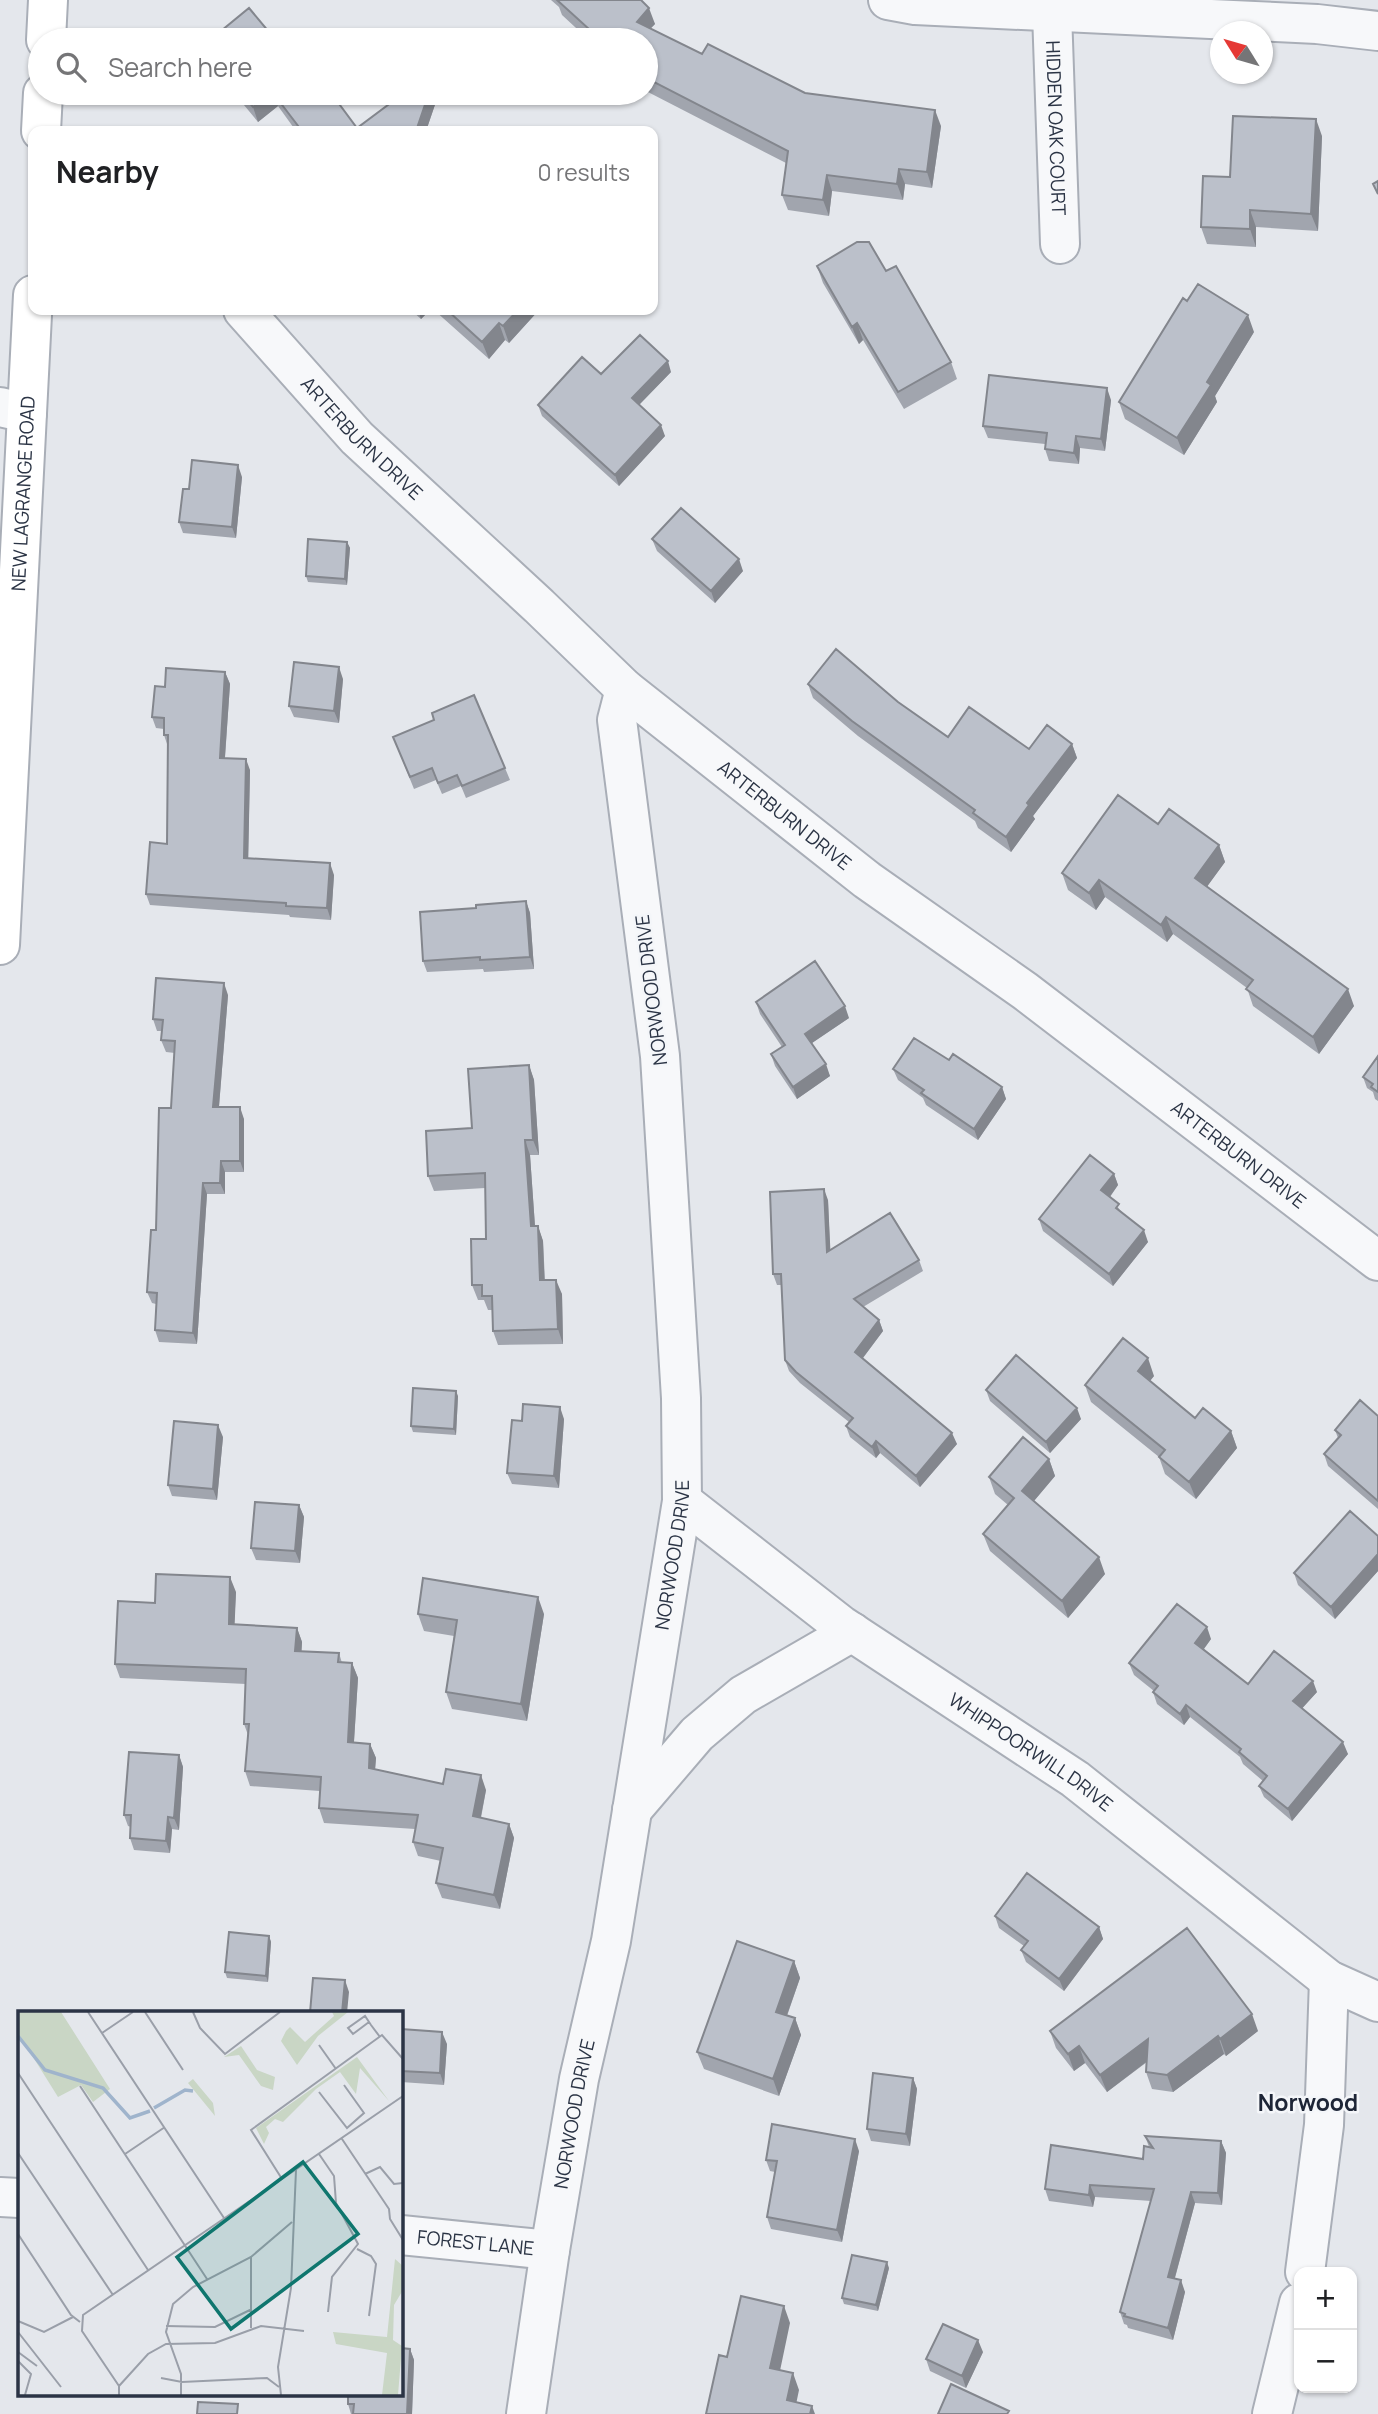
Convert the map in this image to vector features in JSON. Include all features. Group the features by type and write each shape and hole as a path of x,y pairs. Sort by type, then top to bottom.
{"main road":[{"path":"47,28 48,0"},
{"path":"41,126 42,105"},
{"name":"NEW LAGRANGE ROAD","path":"0,945 14,410 30,315"}],"street":[{"path":"888,0 915,5 1317,24 1378,32"},
{"name":"HIDDEN OAK COURT","path":"1052,12 1060,244"},
{"name":"ARTERBURN DRIVE","path":"247,315 357,438 625,689 867,880 1025,991 1378,1261"},
{"name":"NORWOOD DRIVE","path":"526,2414 579,2079 611,1941 681,1501 681,1398 660,1056 617,720 625,689"},
{"name":"WHIPPOORWILL DRIVE","path":"681,1501 852,1632 1075,1779 1329,1980 1378,2002"},
{"path":"632,1810 697,1734 743,1695 852,1632"},
{"path":"1306,2267 1324,2125 1329,1980"},
{"path":"0,2197 18,2198"},
{"name":"FOREST LANE","path":"402,2235 550,2250"},
{"path":"1272,2414 1294,2324"}],"building":[{"path":"557,0 641,0 649,8 637,22 649,28 588,28"},
{"path":"249,8 266,28 225,28"},
{"path":"658,32 702,54 708,44 805,93 935,110 927,172 899,169 897,184 827,175 823,200 782,195 788,151 658,84"},
{"path":"282,105 340,105 356,126 298,126"},
{"path":"388,105 425,105 418,126 360,126"},
{"path":"1233,116 1316,119 1311,214 1250,210 1250,229 1201,227 1203,176 1230,177"},
{"path":"1378,181 1378,194 1373,184"},
{"path":"857,242 869,242 886,271 896,266 951,362 898,392 857,323 852,327 817,266"},
{"path":"1198,284 1248,315 1207,382 1211,385 1177,438 1119,402 1183,298 1187,301"},
{"path":"452,315 513,315 503,326 499,323 482,342"},
{"path":"640,335 668,361 632,398 661,425 615,475 538,405 582,357 601,374"},
{"path":"989,375 1107,388 1101,439 1076,436 1074,453 1045,449 1047,433 983,426"},
{"path":"192,460 238,465 232,527 179,522 183,489 189,489"},
{"path":"681,508 739,559 711,591 652,539"},
{"path":"308,539 347,542 345,579 306,576"},
{"path":"836,649 898,702 948,737 969,707 1029,749 1047,725 1072,744 1027,803 1029,805 1006,837 973,813 975,810 852,721 808,684"},
{"path":"294,662 339,667 334,711 289,706"},
{"path":"166,668 225,672 220,758 246,759 244,858 330,863 327,908 146,894 150,842 167,844 168,735 164,735 164,718 152,717 155,686 165,687"},
{"path":"474,695 505,768 462,786 457,775 438,783 432,768 410,777 393,737 434,720 432,713"},
{"path":"1118,795 1158,824 1169,809 1219,845 1195,878 1348,989 1313,1037 1246,989 1253,980 1166,917 1161,925 1099,880 1089,893 1062,873"},
{"path":"526,901 530,957 423,961 420,912"},
{"path":"815,961 845,1006 805,1034 826,1064 793,1087 771,1054 785,1045 756,1002"},
{"path":"156,978 224,983 213,1107 240,1107 240,1161 221,1161 220,1183 203,1183 193,1333 155,1330 157,1293 147,1292 151,1230 156,1230 159,1108 171,1108 175,1041 161,1040 163,1020 153,1019"},
{"path":"914,1038 949,1060 953,1054 1002,1087 974,1129 921,1093 924,1090 893,1069"},
{"path":"1378,1056 1378,1092 1371,1087 1373,1084 1363,1077"},
{"path":"529,1065 533,1140 525,1140 531,1226 538,1226 540,1280 556,1280 558,1329 493,1331 492,1296 482,1296 482,1285 472,1285 471,1239 486,1239 485,1173 428,1176 426,1131 472,1128 468,1069"},
{"path":"1090,1155 1114,1174 1101,1190 1119,1204 1116,1208 1144,1230 1109,1274 1039,1219"},
{"path":"824,1189 827,1252 890,1213 919,1260 854,1299 879,1320 855,1352 952,1433 916,1476 876,1441 872,1447 846,1426 853,1418 785,1360 781,1274 773,1274 770,1192"},
{"path":"1123,1338 1148,1358 1138,1371 1195,1418 1203,1408 1231,1431 1189,1482 1159,1457 1165,1450 1085,1385"},
{"path":"1016,1355 1077,1408 1046,1442 986,1390"},
{"path":"413,1388 456,1391 454,1429 411,1426"},
{"path":"1360,1400 1378,1416 1378,1501 1324,1454 1341,1435 1335,1430"},
{"path":"523,1404 560,1407 554,1476 507,1473 512,1420 522,1421"},
{"path":"174,1421 218,1425 213,1489 168,1485"},
{"path":"1023,1437 1049,1459 1022,1491 1099,1557 1062,1601 983,1534 1014,1498 989,1477"},
{"path":"255,1502 299,1505 295,1551 251,1548"},
{"path":"1350,1511 1378,1536 1378,1554 1331,1607 1294,1573"},
{"path":"156,1574 230,1577 229,1624 297,1628 295,1651 339,1653 338,1662 352,1663 348,1742 370,1744 369,1768 443,1784 446,1769 481,1775 473,1816 509,1824 494,1895 436,1883 443,1848 413,1842 418,1815 319,1808 321,1777 245,1771 249,1724 244,1724 246,1669 115,1664 118,1601 155,1603"},
{"path":"423,1578 538,1597 521,1704 446,1692 457,1620 418,1614"},
{"path":"1177,1604 1207,1627 1195,1643 1248,1684 1274,1651 1313,1681 1293,1701 1343,1742 1288,1809 1259,1786 1267,1776 1239,1752 1241,1749 1186,1705 1180,1714 1153,1692 1158,1686 1129,1663"},
{"path":"129,1752 179,1755 174,1818 168,1817 166,1841 130,1838 131,1815 124,1815"},
{"path":"1027,1873 1099,1927 1059,1979 1021,1950 1028,1941 995,1916"},
{"path":"1187,1928 1252,2014 1167,2075 1146,2072 1148,2039 1100,2075 1079,2046 1068,2054 1050,2031"},
{"path":"229,1932 269,1936 266,1976 225,1972"},
{"path":"737,1941 794,1961 776,2012 795,2018 773,2079 697,2052"},
{"path":"313,1978 345,1980 342,2011 310,2011"},
{"path":"402,2029 442,2032 440,2073 402,2071"},
{"path":"873,2073 913,2078 906,2134 867,2129"},
{"path":"772,2124 855,2139 837,2230 767,2217 777,2161 766,2160"},
{"path":"1145,2136 1221,2141 1218,2193 1191,2192 1168,2277 1181,2280 1168,2328 1124,2316 1125,2314 1120,2312 1154,2189 1090,2185 1089,2195 1045,2189 1051,2145 1143,2159 1144,2146 1153,2148"},
{"path":"852,2255 887,2262 876,2305 842,2298"},
{"path":"741,2296 784,2306 770,2368 793,2373 787,2400 812,2406 810,2414 706,2414 719,2355 727,2357"},
{"path":"943,2324 978,2340 962,2376 926,2359"},
{"path":"402,2348 410,2349 407,2414 353,2414 354,2404 348,2404 348,2396 402,2396"},
{"path":"951,2384 1009,2411 1007,2414 938,2414"},
{"path":"198,2402 238,2404 237,2414 197,2414"}],"district":[{"name":"Norwood","path":"1308,2103"}]}
